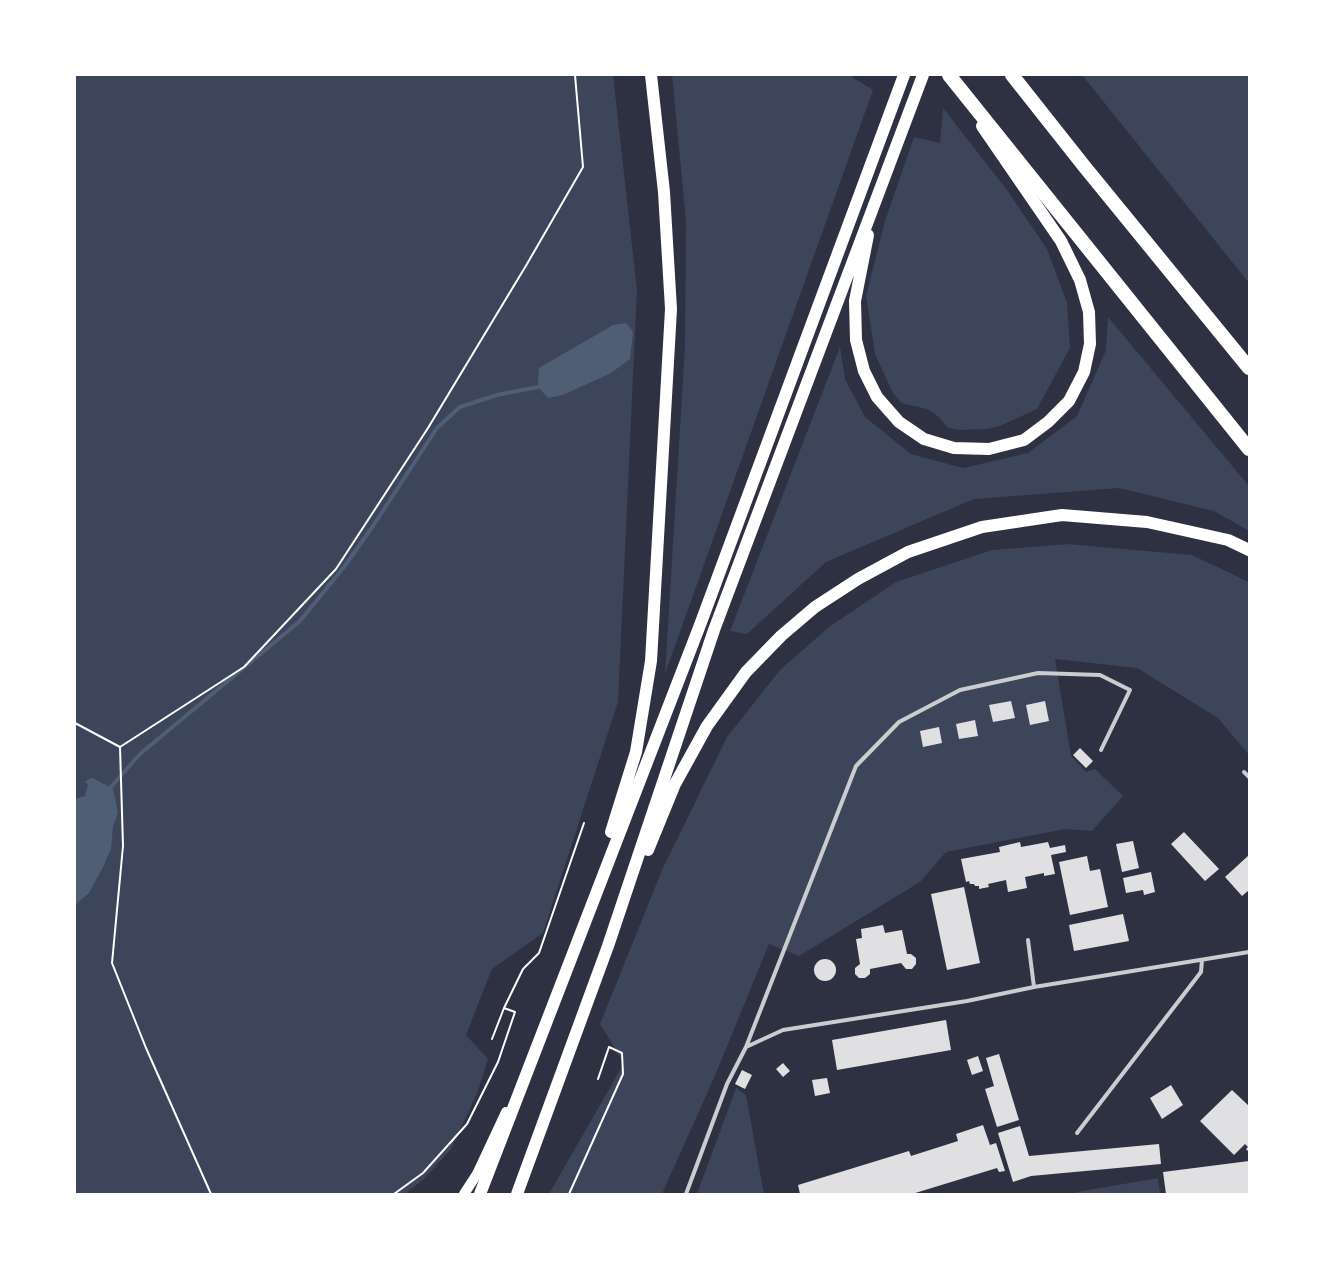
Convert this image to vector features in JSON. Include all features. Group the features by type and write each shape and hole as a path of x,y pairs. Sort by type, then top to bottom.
{"highway":[{"path":"948,75 1249,449"},
{"path":"1012,75 1249,368"}],"main road":[{"path":"579,934 636,752 651,661 670,309 664,192 651,75"},
{"path":"480,1194 700,625 904,75"},
{"path":"517,1194 608,946 714,630 923,75"},
{"path":"876,199 855,301 856,340 864,371 877,397 899,422 924,439 954,448 989,449 1024,440 1048,422 1069,401 1084,372 1090,344 1089,312 1080,280 1061,241 948,75"},
{"path":"608,946 675,784 707,726 746,672 781,636 815,607 858,579 908,552 982,527 1062,515 1147,522 1228,540 1249,550"},
{"path":"464,1194 477,1174 532,1057"}],"lane":[{"path":"686,1194 727,1084 746,1047 856,766 899,722 960,690 1038,673 1100,675 1130,690 1101,750"},
{"path":"1244,772 1249,777"},
{"path":"1028,940 1034,987"},
{"path":"746,1047 783,1030 1249,952"},
{"path":"1077,1133 1202,972 1202,960"}],"path":[{"path":"120,747 244,667 336,569 428,428 583,167 575,75"},
{"path":"75,723 120,747"},
{"path":"120,747 123,846 112,963 146,1048 211,1194"},
{"path":"492,1039 523,969 539,953 584,823"},
{"path":"394,1194 423,1173 467,1124 498,1062 514,1012 504,1008"},
{"path":"569,1194 623,1074 622,1053 609,1047 598,1079"}],"shaded area":[{"path":"75,75 613,75 637,290 618,702 543,933 492,969 466,1035 488,1059 477,1094 451,1149 424,1179 405,1194 75,1194"},
{"path":"672,75 853,75 852,77 873,90 665,674 685,346 686,221"},
{"path":"1082,75 1249,75 1249,283"},
{"path":"943,108 1007,190 1047,249 1067,303 1070,348 1037,409 1000,426 987,429 948,428 939,417 927,409 901,403 893,393 875,354 866,296 885,221 914,137 940,143"},
{"path":"1108,317 1249,486 1249,531 1214,511 1119,488 974,499 826,562 747,634 730,631 840,347 845,379 865,417 911,454 963,468 1028,453 1077,416 1106,350"},
{"path":"626,323 633,332 630,359 611,373 563,395 548,398 538,387 539,368 613,325"},
{"path":"1068,544 1192,555 1249,582 1249,755 1218,718 1137,668 1055,659 1071,756 1086,772 1095,769 1123,796 1092,831 1065,829 946,852 920,882 799,956 769,944 714,1078 662,1194 549,1194 624,1063 600,1024 662,870 727,737 780,670 829,627 896,582 992,550"},
{"path":"90,778 113,789 118,812 113,827 111,849 103,867 89,893 75,905 75,799 85,796 88,784 85,782"},
{"path":"736,1088 746,1095 764,1194 697,1194"},
{"path":"1158,1178 1160,1194 1066,1194"}],"building":[{"path":"1011,701 1015,718 993,722 989,705"},
{"path":"1045,701 1049,721 1030,725 1026,705"},
{"path":"975,720 978,736 959,739 956,724"},
{"path":"939,727 942,743 923,747 920,731"},
{"path":"1080,748 1093,761 1086,768 1073,755"},
{"path":"1184,832 1219,869 1205,881 1171,844"},
{"path":"1133,841 1139,868 1122,872 1116,844"},
{"path":"1020,842 1021,847 1048,842 1050,848 1065,845 1066,852 1051,855 1055,874 1044,876 1044,873 1025,877 1027,888 1008,892 1006,880 988,884 989,887 979,889 979,886 970,884 969,881 966,882 961,859 1000,852 999,847"},
{"path":"1249,855 1249,890 1242,896 1225,877"},
{"path":"1087,856 1090,871 1100,869 1108,907 1070,915 1059,862"},
{"path":"1151,872 1155,892 1144,895 1143,890 1126,893 1123,878"},
{"path":"964,887 980,963 947,970 931,894"},
{"path":"1123,914 1129,941 1074,951 1069,925"},
{"path":"883,925 885,933 902,930 907,954 916,958 916,964 912,969 906,969 901,963 870,969 870,974 865,978 859,978 855,974 855,968 860,964 856,939 862,938 861,929"},
{"path":"825,959 833,962 836,970 833,978 825,981 817,978 814,970 817,962"},
{"path":"946,1020 951,1050 837,1070 832,1040"},
{"path":"999,1054 1019,1120 997,1127 985,1089 994,1086 986,1058"},
{"path":"978,1056 983,1071 972,1075 967,1060"},
{"path":"783,1063 790,1071 783,1077 776,1069"},
{"path":"742,1070 752,1075 745,1089 735,1084"},
{"path":"827,1078 830,1093 815,1096 812,1080"},
{"path":"1171,1085 1183,1105 1162,1119 1150,1098"},
{"path":"1232,1090 1249,1106 1249,1152 1245,1144 1234,1155 1200,1121"},
{"path":"983,1125 990,1145 996,1143 1005,1171 999,1172 997,1168 912,1194 800,1194 798,1185 909,1151 911,1156 958,1141 956,1134"},
{"path":"1020,1126 1029,1156 1159,1144 1161,1164 1031,1176 1013,1182 998,1133"},
{"path":"1249,1161 1249,1194 1166,1194 1163,1172"}],"waterway":[{"path":"110,788 140,754 300,621 344,567 437,428 460,407 497,395 538,387"}]}
